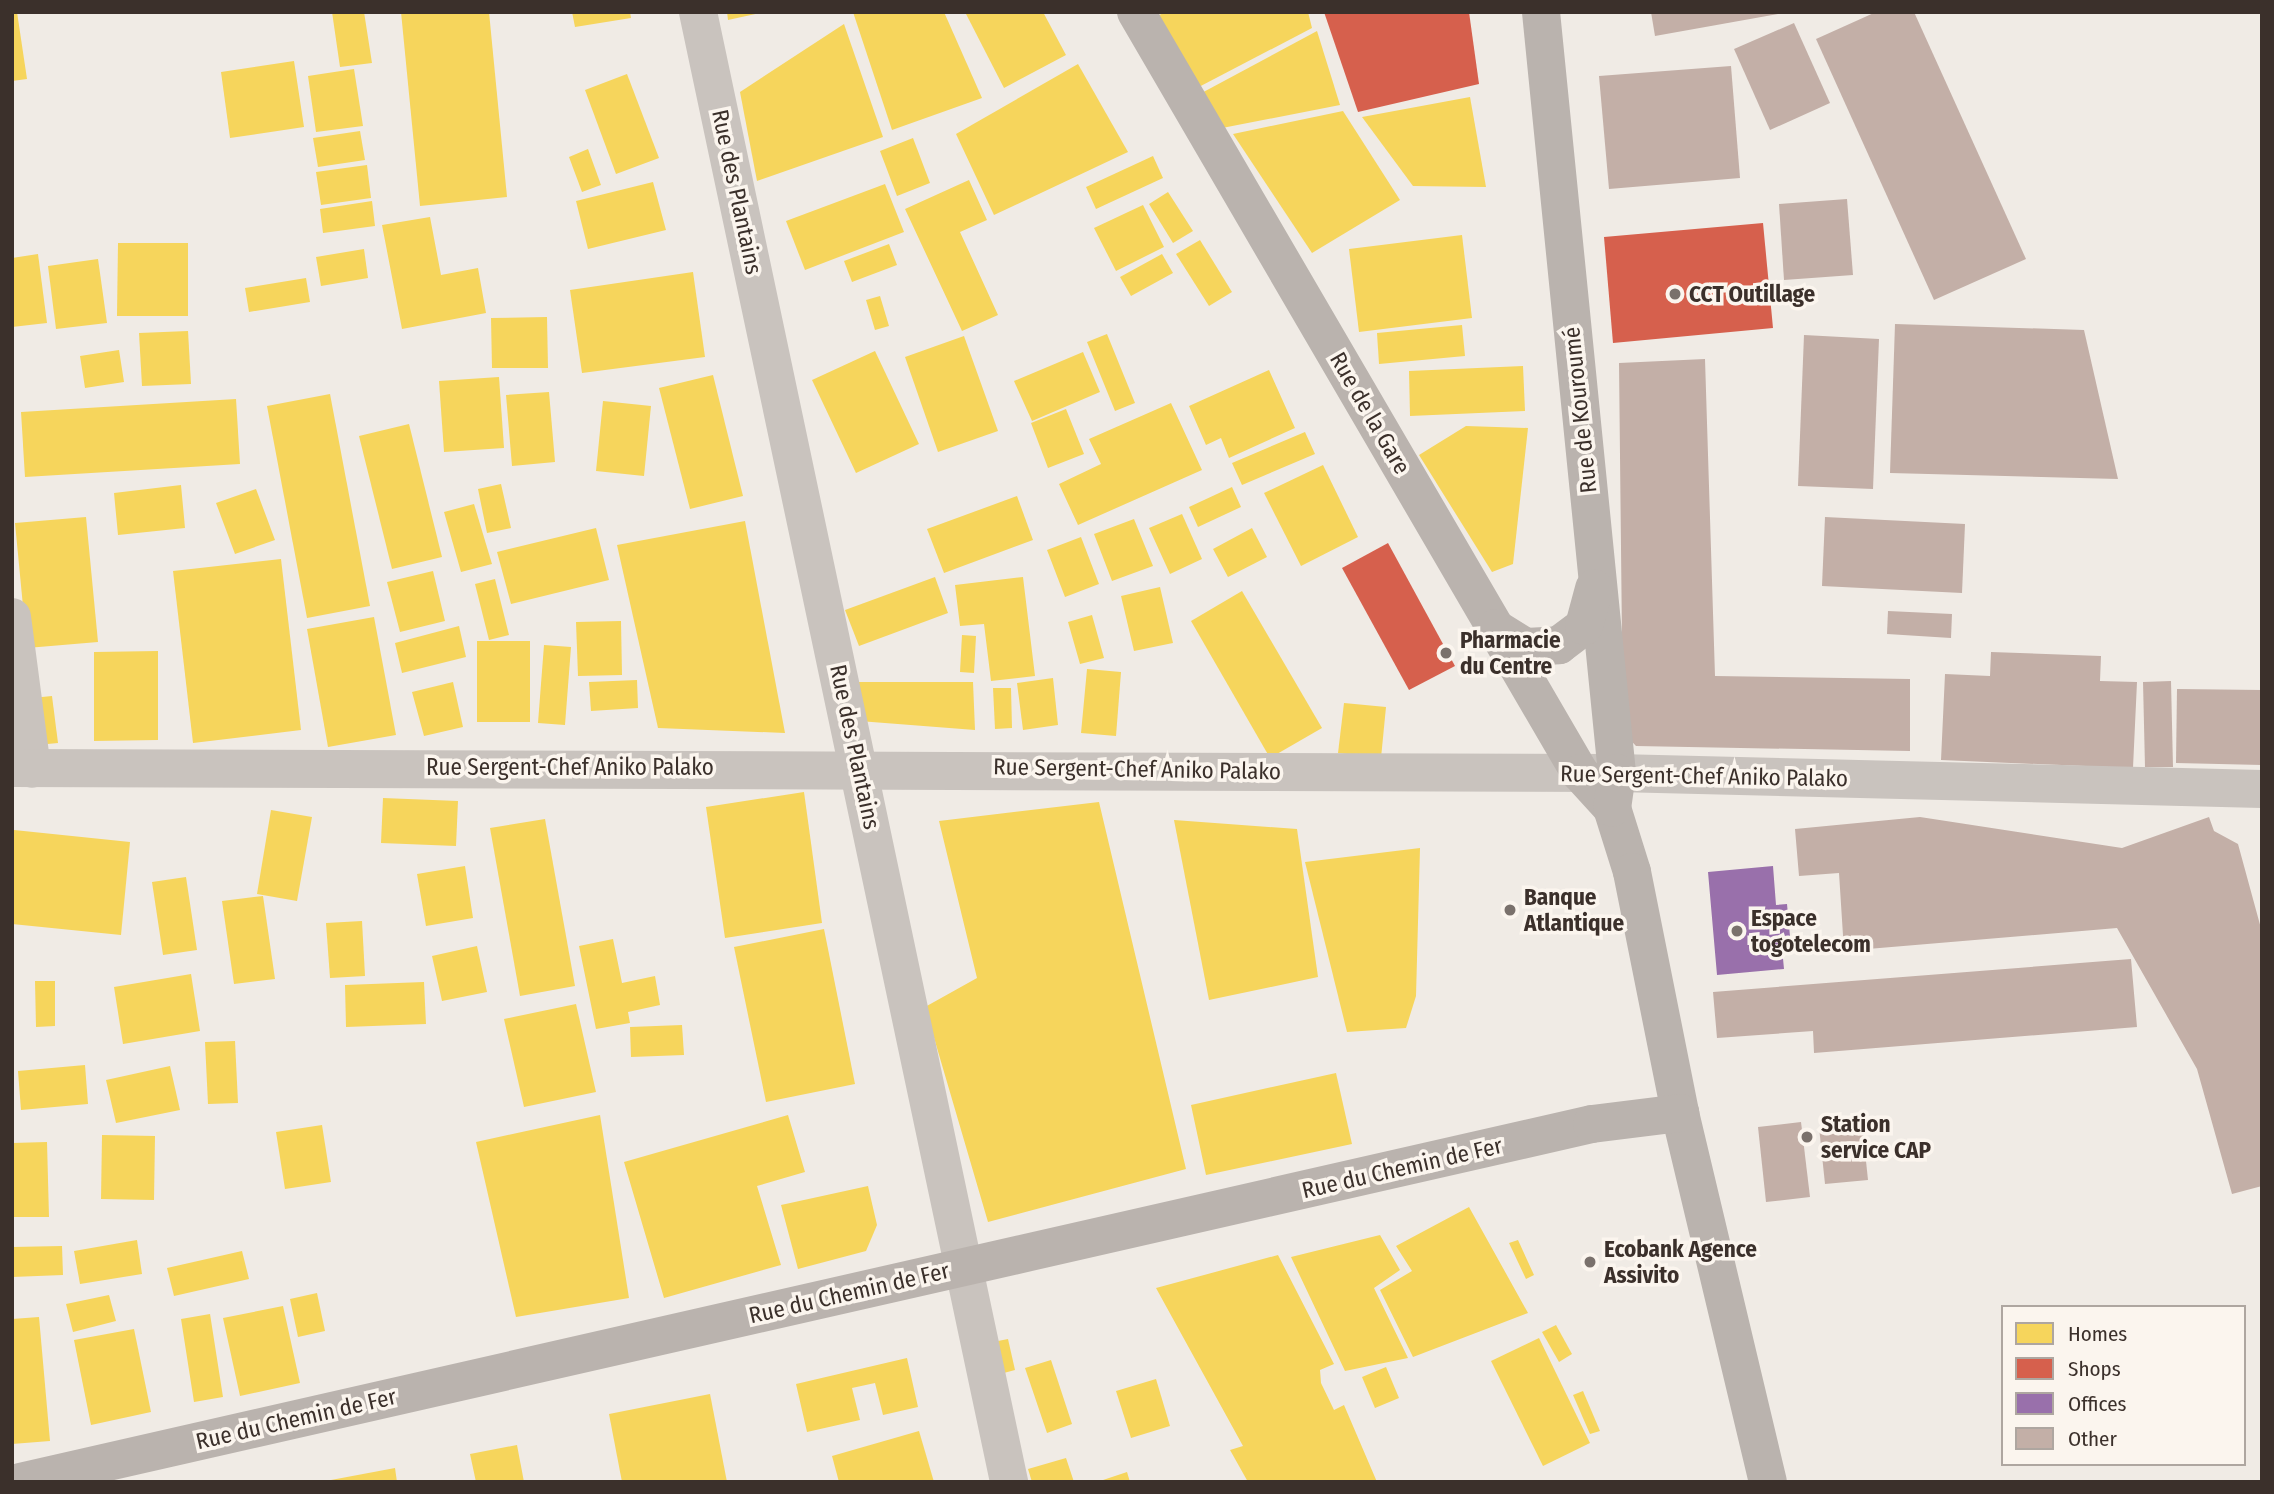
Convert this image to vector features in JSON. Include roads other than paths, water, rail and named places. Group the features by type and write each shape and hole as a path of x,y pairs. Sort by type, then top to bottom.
{"street":[{"name":"Rue des Plantains","path":"698,12 967,1266 1009,1482"},
{"name":"Rue de la Gare","path":"1136,12 1495,628 1603,785"},
{"name":"Rue de Kouroumé","path":"1541,12 1597,575 1603,785"},
{"path":"1495,628 1526,647 1559,645 1584,626 1597,575"},
{"path":"12,617 22,768"},
{"name":"Rue Sergent-Chef Aniko Palako","path":"22,768 859,766 1603,785 2262,789"},
{"path":"1603,785 1632,872 1680,1112 1768,1482"},
{"name":"Rue du Chemin de Fer","path":"20,1482 1592,1124 1680,1112"}],"place":[{"name":"CCT Outillage","path":"1675,294"},
{"name":"Pharmacie du Centre","path":"1446,653"},
{"name":"Banque Atlantique","path":"1510,910"},
{"name":"Espace togotelecom","path":"1737,931"},
{"name":"Station service CAP","path":"1807,1137"},
{"name":"Ecobank Agence Assivito","path":"1590,1262"}]}
